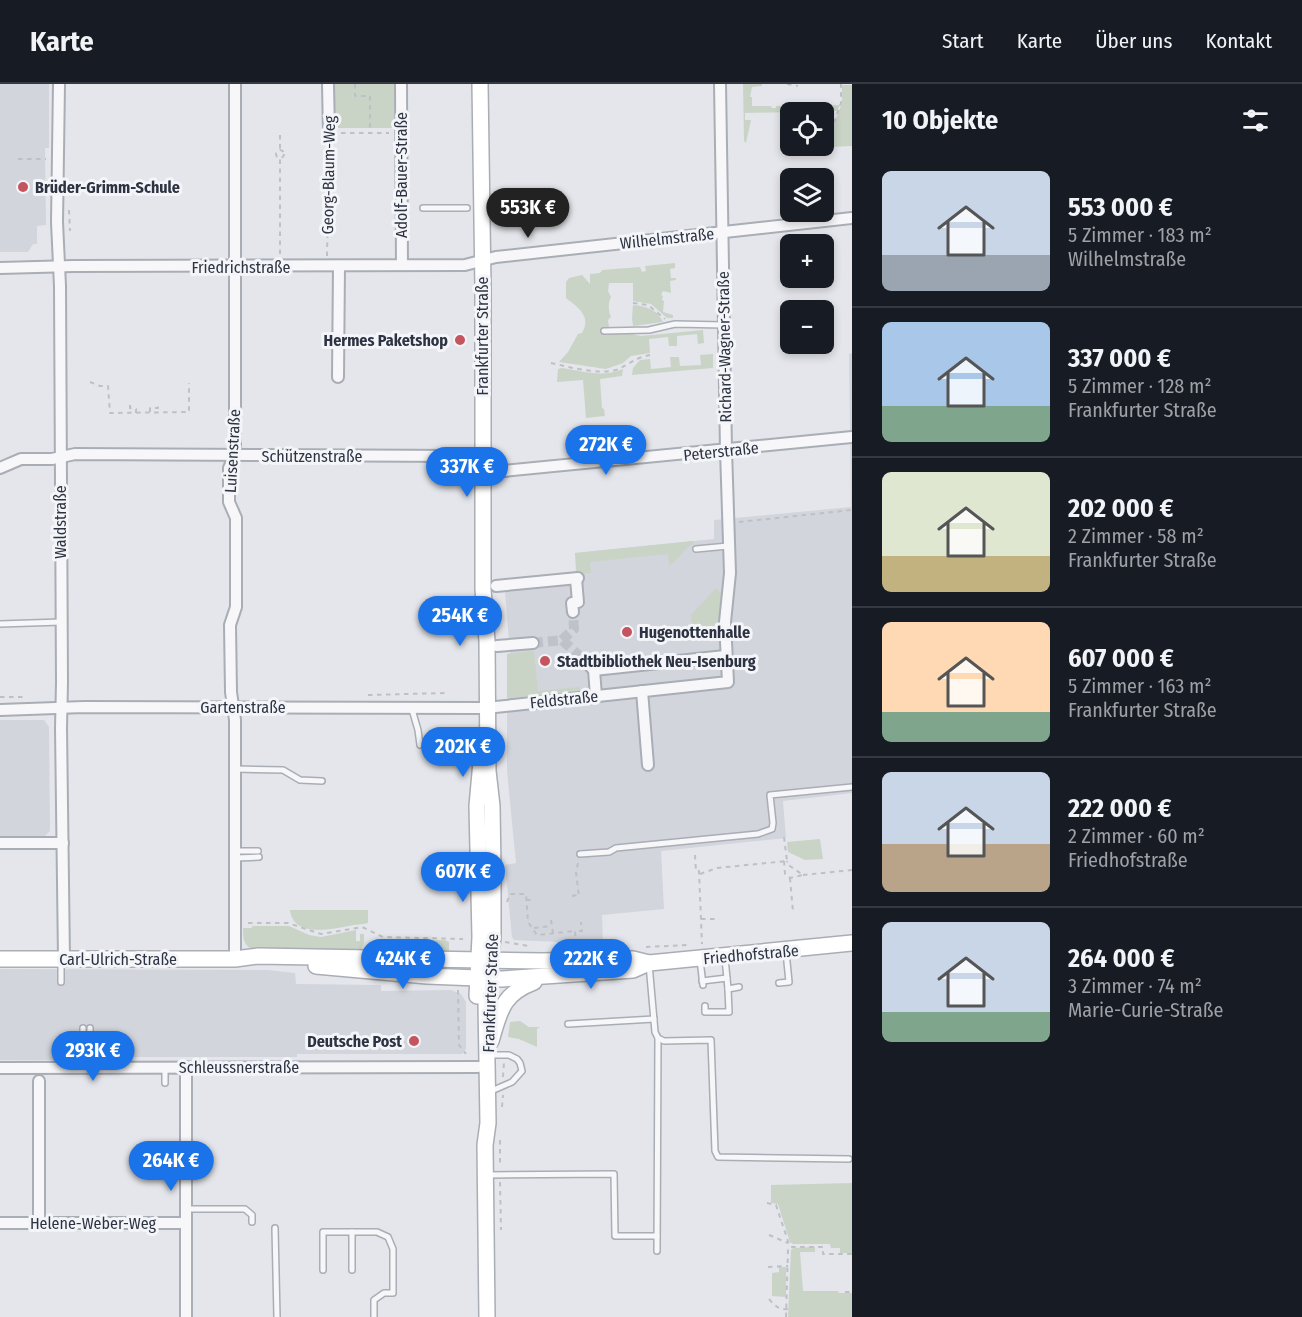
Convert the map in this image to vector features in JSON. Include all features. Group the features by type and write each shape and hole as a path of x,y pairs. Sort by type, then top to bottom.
{"main road":[{"name":"Frankfurter Straße","path":"480,84 483,473 490,587 481,771 477,806 485,959 480,1123 493,1175 487,1317"},
{"name":"Friedhofstraße","path":"484,978 545,977 633,970 649,963 701,951 725,956 852,944"},
{"name":"Carl-Ulrich-Straße","path":"0,959 235,959 258,956 485,959"},
{"name":"Friedhofstraße","path":"485,959 552,961 633,958 649,963"},
{"name":"Carl-Ulrich-Straße","path":"235,959 258,963 427,976 484,978"},
{"path":"482,1061 498,1015 509,996 521,987 545,977"},
{"name":"Frankfurter Straße","path":"482,1061 488,1093 485,1145"}],"street":[{"name":"Waldstraße","path":"59,84 57,222 62,959"},
{"name":"Luisenstraße","path":"235,84 235,454 229,468 230,505 236,513 236,607 230,625 232,706 235,720 235,959"},
{"name":"Georg-Blaum-Weg","path":"328,84 329,133"},
{"name":"Adolf-Bauer-Straße","path":"401,84 402,265"},
{"name":"Richard-Wagner-Straße","path":"720,84 727,523 730,573 724,622 728,682"},
{"name":"Wilhelmstraße","path":"482,260 496,256 852,218"},
{"name":"Friedrichstraße","path":"0,268 465,265 482,260"},
{"path":"338,377 339,266"},
{"name":"Peterstraße","path":"483,473 852,437"},
{"name":"Schützenstraße","path":"0,468 21,459 52,459 60,456 235,454 462,456 483,454"},
{"path":"490,587 577,579 578,602 572,603 573,612"},
{"path":"497,646 533,643"},
{"name":"Feldstraße","path":"594,670 725,656"},
{"path":"585,661 594,670 596,696"},
{"name":"Feldstraße","path":"484,708 728,682"},
{"path":"642,691 648,765"},
{"name":"Gartenstraße","path":"0,710 232,706 484,708"},
{"path":"0,843 63,843"},
{"name":"Schleussnerstraße","path":"0,1068 482,1061"},
{"path":"186,1067 186,1317"},
{"path":"39,1081 39,1222"},
{"name":"Helene-Weber-Weg","path":"0,1222 186,1223"}],"lane":[{"path":"423,208 467,208"},
{"path":"604,331 649,330 667,325 724,326"},
{"path":"696,549 728,546"},
{"path":"0,624 61,622"},
{"path":"411,706 420,745"},
{"path":"235,769 283,770 300,780 322,781"},
{"path":"580,854 609,852 616,848 758,834 772,829 770,795 852,787"},
{"path":"236,854 258,854"},
{"path":"779,983 789,982 786,950"},
{"path":"701,951 702,983 727,978"},
{"path":"705,1006 705,1012 729,1012 725,956"},
{"path":"61,982 62,959"},
{"path":"649,963 658,1038 657,1251"},
{"path":"728,988 740,987"},
{"path":"568,1024 654,1019"},
{"path":"87,1028 87,1067"},
{"path":"658,1038 664,1041 711,1040 715,1151 718,1157 849,1159"},
{"path":"482,1061 504,1054 517,1059 522,1071 516,1079 488,1093"},
{"path":"165,1067 165,1083"},
{"path":"493,1175 614,1174 615,1236 657,1236"},
{"path":"186,1209 245,1209 252,1215 252,1222"},
{"path":"275,1228 277,1317"},
{"path":"323,1270 323,1232 383,1233 392,1243 393,1293 384,1293 375,1300 374,1317"},
{"path":"352,1232 352,1270"}],"path":[{"path":"355,84 355,96 370,96 370,133"},
{"path":"787,84 798,86"},
{"path":"834,123 841,103 841,84"},
{"path":"329,133 401,133"},
{"name":"Georg-Blaum-Weg","path":"327,266 329,133"},
{"path":"279,254 280,157 276,154 280,150 280,135"},
{"path":"18,159 49,159"},
{"path":"633,303 654,308 667,325"},
{"path":"551,363 606,372 621,367 636,358 650,355"},
{"path":"90,382 108,386 110,413 189,412 189,383"},
{"path":"150,412 150,408 158,408 157,404 157,408 162,408 162,412"},
{"path":"123,413 123,408 129,409 129,405 130,408 136,409 136,412"},
{"path":"727,523 852,510"},
{"path":"784,837 785,874 790,878 793,912"},
{"path":"572,896 579,896 576,872 580,854"},
{"path":"695,855 696,871 699,871 701,951"},
{"path":"699,874 717,868 785,861"},
{"path":"785,861 803,875"},
{"path":"790,878 852,870"},
{"path":"510,894 526,894 528,922 537,935 582,931 581,922"},
{"path":"526,900 532,900"},
{"path":"701,919 719,919"},
{"path":"551,920 553,933"},
{"path":"248,923 288,923 321,934 362,927 383,937 463,939"},
{"path":"532,928 552,926"},
{"path":"574,931 576,945"},
{"path":"458,945 468,937"},
{"path":"503,942 538,947"},
{"path":"644,947 690,945"},
{"path":"458,989 459,1045 466,1054"},
{"path":"501,1111 504,1054"},
{"path":"500,1131 493,1175 501,1235"},
{"path":"767,1203 776,1205 789,1245 786,1317"},
{"path":"769,1235 789,1245 823,1247 823,1254 852,1254"},
{"path":"768,1267 788,1266"},
{"path":"845,1292 852,1292"},
{"path":"769,1299 782,1309 788,1309"}],"shaded area":[{"name":"Brüder-Grimm-Schule","path":"0,84 49,84 49,148 45,148 46,225 37,226 37,244 33,244 28,252 0,252"},
{"path":"852,353 852,793 783,801 786,838 661,851 664,909 602,915 603,944 514,940 505,865 516,863 507,771 507,654 510,653 505,592 499,592 499,580 576,574 575,553 714,539 714,520 851,507 849,354"},
{"path":"0,720 44,720 49,727 50,831 45,836 0,836"},
{"path":"0,969 268,970 295,973 296,984 381,985 381,991 451,990 461,994 466,1002 466,1049 462,1054 297,1054 297,1057 80,1057 73,1060 0,1060"}],"green space":[{"path":"332,84 394,84 394,128 335,128"},
{"path":"743,84 762,84 762,86 752,87 750,97 752,97 752,106 776,108 780,106 780,112 745,113 745,120 751,120 746,143 744,141"},
{"path":"842,85 852,85 852,146 834,147 834,125 842,103"},
{"path":"834,105 840,105 837,111 834,111"},
{"path":"675,263 675,268 670,269 671,278 676,278 670,281 671,293 663,291 661,295 664,301 663,312 673,315 673,318 667,318 651,304 633,301 633,283 609,283 611,317 608,320 609,327 603,328 603,334 641,336 703,330 704,343 698,344 697,334 677,336 677,346 669,346 668,337 649,339 650,353 631,356 623,363 606,369 559,362 585,327 582,313 566,298 566,282 569,278 582,275 590,284 590,274 600,273 602,270 640,267 642,272 646,271 645,266"},
{"path":"633,305 651,309 663,322 633,326"},
{"path":"713,354 713,368 632,375 633,368 640,360 650,359 651,369 671,367 670,357 679,357 680,366 701,365 700,355"},
{"path":"558,369 600,373 623,369 622,376 600,379 602,408 605,416 586,418 583,380 557,382"},
{"path":"693,541 693,544 669,565 668,554 590,562 591,573 577,574 575,553"},
{"path":"716,588 722,594 720,631 693,634 691,615"},
{"path":"534,651 538,691 579,687 580,691 507,698 507,654"},
{"path":"820,839 823,859 805,860 788,852 787,842"},
{"path":"290,910 368,910 368,923 314,930 298,925"},
{"path":"252,926 289,926 309,935 321,937 356,930 356,941 360,941 360,934 364,934 364,943 360,951 254,950 246,944 243,935 243,928 252,928"},
{"path":"445,940 449,942 449,952 384,951 376,944 381,941"},
{"path":"520,1021 529,1027 540,1027 537,1029 537,1047 508,1037 510,1022"},
{"path":"852,1183 852,1253 840,1253 840,1248 831,1248 830,1244 793,1244 790,1242 778,1204 771,1203 771,1185"},
{"path":"815,1247 815,1252 800,1252 803,1291 852,1293 852,1317 788,1317 791,1250"},
{"path":"779,1267 786,1267 786,1297 772,1296 772,1273 779,1272"}],"tunnel":[{"path":"562,640 574,629 573,612"},
{"path":"533,643 562,640 585,661"}],"place":[{"name":"Brüder-Grimm-Schule","path":"23,187"},
{"name":"Hermes Paketshop","path":"460,340"},
{"name":"Hugenottenhalle","path":"627,632"},
{"name":"Stadtbibliothek Neu-Isenburg","path":"545,661"},
{"name":"Deutsche Post","path":"414,1041"}]}
